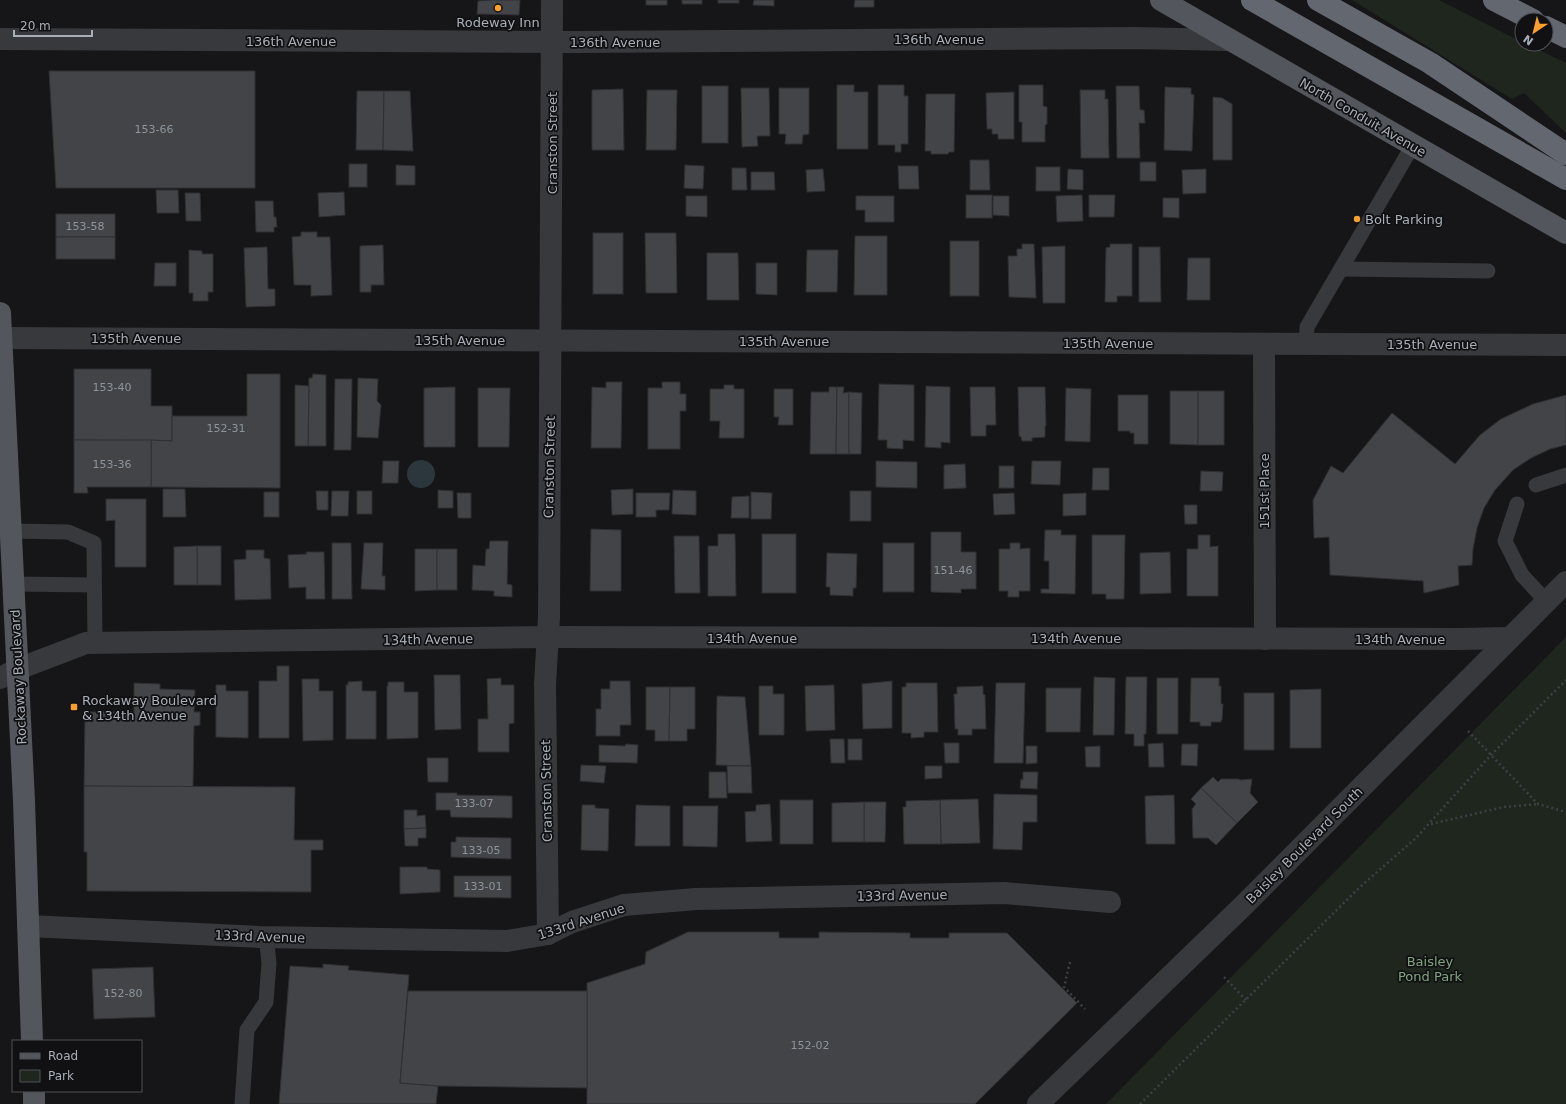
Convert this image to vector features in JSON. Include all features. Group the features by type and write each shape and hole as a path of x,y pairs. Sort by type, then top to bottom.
{"highway":[{"path":"1318,0 1430,63 1566,154"},
{"path":"1494,0 1517,12"},
{"path":"1256,2 1566,179"},
{"path":"1554,31 1566,37"}],"main road":[{"name":"North Conduit Avenue","path":"1161,0 1566,233"},
{"name":"Rockaway Boulevard","path":"0,313 14,584 9,674 24,801 32,1040"},
{"path":"34,1092 34,1104"}],"street":[{"name":"Cranston Street","path":"548,934 545,684 548,637 552,0"},
{"name":"136th Avenue","path":"0,39 552,42 1135,38 1229,40"},
{"name":"135th Avenue","path":"1,338 1566,345"},
{"name":"151st Place","path":"1264,344 1264,639"},
{"name":"Baisley Boulevard South","path":"1038,1104 1244,905 1566,582"},
{"name":"134th Avenue","path":"9,674 86,643 548,637 1264,639 1510,638"},
{"name":"133rd Avenue","path":"28,926 266,936 506,941 548,934 572,922 624,905 696,899 1004,893 1110,902"}],"lane":[{"path":"1306,344 1307,327 1413,145"},
{"path":"1341,269 1488,271"},
{"path":"1536,486 1566,475"},
{"path":"1517,504 1505,541 1522,575 1547,602"},
{"path":"11,531 68,532 94,543 95,643"},
{"path":"14,584 94,585"},
{"path":"242,1104 247,1030 266,1002 269,963 266,936"}],"path":[{"path":"1140,1104 1361,886 1416,839 1491,755 1566,680"},
{"path":"1468,731 1538,804"},
{"path":"1429,824 1504,807 1538,804 1566,812"},
{"path":"1070,962 1064,987 1085,1009"},
{"path":"1224,977 1246,1000"}],"green space":[{"path":"1352,0 1439,0 1514,38 1514,52 1543,52 1566,63 1566,133 1524,93 1512,99"},
{"name":"Baisley Pond Park","path":"1566,637 1566,1104 1106,1104"}],"shaded area":[{"path":"421,460 427,461 431,464 434,468 434,480 431,484 427,487 421,488 415,487 411,484 408,480 407,474 408,468 411,464 415,461"}],"building":[{"name":"Rodeway Inn","path":"520,0 519,15 477,14 478,1"},
{"path":"646,0 667,0 667,5 646,5"},
{"path":"682,0 702,0 702,4 682,4"},
{"path":"718,0 739,0 739,3 718,3"},
{"path":"754,0 774,0 774,6 753,5"},
{"path":"855,0 874,0 874,7 854,7"},
{"path":"49,71 255,71 255,188 56,188"},
{"path":"837,85 854,85 854,92 868,92 868,149 837,149"},
{"path":"878,85 904,85 904,96 908,96 908,144 901,144 901,152 895,152 895,145 878,145"},
{"path":"1019,85 1043,85 1043,106 1047,107 1045,142 1022,142 1022,122 1019,122"},
{"path":"702,86 728,86 728,143 702,143"},
{"path":"1116,86 1139,86 1140,110 1144,110 1145,123 1139,123 1140,158 1117,158"},
{"path":"1165,87 1191,88 1191,94 1194,95 1192,151 1164,150"},
{"path":"741,88 769,88 770,136 757,136 758,146 742,147"},
{"path":"779,88 809,88 809,134 803,135 802,144 785,144 786,134 779,134"},
{"path":"623,89 624,150 592,150 592,90"},
{"path":"647,90 677,90 676,150 646,150"},
{"path":"1080,90 1105,90 1105,99 1108,99 1109,158 1081,158"},
{"path":"357,91 384,91 383,150 356,150"},
{"path":"384,91 410,91 413,151 383,150"},
{"path":"1014,92 1014,139 998,139 998,134 992,134 992,129 987,129 986,93"},
{"path":"926,94 955,94 954,152 949,152 948,154 931,154 931,151 925,151"},
{"path":"1213,97 1222,98 1232,104 1232,160 1213,160"},
{"path":"970,160 989,160 990,190 970,190"},
{"path":"1140,162 1156,162 1156,181 1140,181"},
{"path":"349,164 367,164 367,187 349,187"},
{"path":"396,165 415,166 415,185 396,185"},
{"path":"685,165 704,166 703,189 684,188"},
{"path":"898,166 918,166 919,189 899,189"},
{"path":"1036,167 1060,167 1060,191 1036,191"},
{"path":"732,168 746,168 747,190 732,190"},
{"path":"823,169 825,191 807,192 806,170"},
{"path":"1068,169 1083,170 1083,190 1067,189"},
{"path":"1206,169 1206,193 1183,194 1182,170"},
{"path":"751,172 774,172 775,190 751,190"},
{"path":"156,190 178,190 179,213 157,213"},
{"path":"344,192 345,215 319,217 318,193"},
{"path":"185,193 200,193 201,221 186,221"},
{"path":"966,195 992,195 992,218 966,218"},
{"path":"1082,195 1083,221 1057,222 1056,196"},
{"path":"1089,195 1115,195 1114,217 1089,217"},
{"path":"686,196 707,196 707,217 686,216"},
{"path":"856,196 894,196 894,222 865,222 865,210 856,210"},
{"path":"993,196 1009,196 1009,216 993,215"},
{"path":"1163,198 1179,198 1179,218 1163,217"},
{"path":"255,201 273,201 274,217 276,217 277,227 274,227 274,232 256,232"},
{"path":"56,214 115,214 115,237 56,237"},
{"path":"301,232 317,232 317,237 330,237 332,295 311,296 311,285 294,285 292,237 301,236"},
{"path":"593,233 623,233 623,294 593,294"},
{"path":"645,233 676,233 677,293 646,293"},
{"path":"855,236 887,236 887,295 854,295"},
{"path":"56,237 115,237 115,259 56,259"},
{"path":"950,241 979,241 979,296 950,296"},
{"path":"1022,244 1034,244 1036,298 1009,297 1008,256 1017,256 1017,249 1022,249"},
{"path":"1110,244 1132,244 1132,296 1117,296 1117,302 1105,302 1106,248 1110,247"},
{"path":"383,245 384,285 371,285 371,292 360,292 360,246"},
{"path":"1065,246 1065,303 1043,303 1042,247"},
{"path":"267,247 268,289 275,289 275,306 246,307 244,248"},
{"path":"1139,247 1160,247 1161,302 1139,302"},
{"path":"189,250 202,251 202,254 213,254 213,292 208,292 208,301 193,301 193,293 189,293"},
{"path":"807,250 838,250 837,292 806,292"},
{"path":"707,253 738,253 739,300 707,300"},
{"path":"1188,258 1210,258 1210,300 1187,300"},
{"path":"155,263 176,263 176,286 154,286"},
{"path":"756,263 777,263 777,295 756,294"},
{"path":"74,369 151,369 151,406 172,406 172,441 74,440"},
{"path":"247,374 280,374 280,488 151,487 151,440 172,441 172,416 247,416"},
{"path":"313,374 326,375 326,446 308,446 309,378 312,378"},
{"path":"358,378 378,379 377,401 381,405 378,438 357,437"},
{"path":"335,379 352,379 351,450 334,450"},
{"path":"606,382 622,382 621,448 591,448 592,387 606,388"},
{"path":"662,382 680,382 680,394 686,394 686,411 680,411 680,449 648,449 648,388 662,388"},
{"path":"879,384 914,385 914,441 903,440 903,449 887,448 887,440 878,440"},
{"path":"295,385 309,386 308,446 295,446"},
{"path":"724,385 734,385 734,389 744,389 744,438 719,438 720,421 710,421 710,389 724,389"},
{"path":"926,386 950,387 950,443 941,442 941,448 925,447"},
{"path":"455,387 455,447 424,447 424,388"},
{"path":"829,387 837,387 836,454 810,454 811,392 829,392"},
{"path":"837,387 844,387 843,393 849,392 849,454 836,454"},
{"path":"970,387 995,387 996,425 986,425 986,436 971,436"},
{"path":"1018,387 1045,387 1045,437 1032,438 1032,441 1022,441 1021,437 1019,436"},
{"path":"478,388 510,388 509,447 478,447"},
{"path":"1066,388 1091,389 1090,442 1065,441"},
{"path":"774,389 793,389 793,425 778,425 779,417 774,417"},
{"path":"1170,391 1198,391 1198,445 1170,444"},
{"path":"1198,391 1224,391 1224,445 1198,445"},
{"path":"849,392 862,393 861,454 849,454"},
{"path":"1118,395 1148,395 1148,444 1134,444 1134,433 1130,433 1130,431 1118,431"},
{"path":"1566,395 1566,445 1550,449 1531,458 1513,470 1495,490 1484,508 1477,528 1472,565 1458,566 1459,585 1424,593 1423,581 1330,575 1329,537 1314,538 1313,500 1331,466 1343,473 1392,413 1455,464 1480,435 1501,419 1533,404"},
{"path":"74,440 151,440 151,487 87,487 88,493 74,493"},
{"path":"383,461 399,461 398,483 382,483"},
{"path":"876,461 917,462 917,488 876,487"},
{"path":"1032,461 1061,461 1060,485 1031,484"},
{"path":"965,464 966,488 944,489 944,465"},
{"path":"999,466 1014,466 1014,488 999,488"},
{"path":"1093,468 1109,468 1109,490 1092,490"},
{"path":"1201,471 1223,472 1222,491 1200,491"},
{"path":"163,489 185,489 186,517 163,517"},
{"path":"633,489 633,514 612,515 611,490"},
{"path":"438,490 453,491 453,508 438,508"},
{"path":"673,490 696,491 696,515 672,514"},
{"path":"316,491 328,491 328,510 317,510"},
{"path":"332,491 349,491 348,516 331,516"},
{"path":"357,491 372,491 372,514 357,514"},
{"path":"850,491 871,491 871,521 850,521"},
{"path":"264,492 279,492 279,517 264,517"},
{"path":"751,492 772,493 771,519 751,519"},
{"path":"457,493 471,493 471,518 458,518"},
{"path":"636,493 670,493 669,510 656,510 656,517 636,517"},
{"path":"1014,493 1015,514 994,515 993,494"},
{"path":"1086,493 1086,515 1063,516 1063,494"},
{"path":"749,496 749,518 731,518 732,497"},
{"path":"106,499 146,499 146,567 115,567 115,520 106,521"},
{"path":"1184,505 1197,505 1197,524 1185,524"},
{"path":"591,529 621,530 621,591 590,591"},
{"path":"1045,530 1061,530 1061,535 1076,535 1075,594 1041,593 1041,589 1049,589 1049,561 1044,561"},
{"path":"931,532 961,532 961,552 976,552 976,589 961,589 961,593 931,592"},
{"path":"718,534 735,534 736,596 708,596 708,546 718,546"},
{"path":"762,534 796,534 796,593 762,593"},
{"path":"1092,535 1125,535 1124,599 1106,599 1106,594 1092,594"},
{"path":"1198,535 1210,535 1210,547 1218,546 1218,596 1187,596 1187,549 1198,549"},
{"path":"674,536 699,536 700,593 675,593"},
{"path":"490,541 508,541 507,584 512,585 512,597 494,596 494,591 472,590 473,565 485,566 486,549 489,549"},
{"path":"332,543 351,543 352,599 332,599"},
{"path":"364,543 383,543 382,576 385,576 385,590 361,589"},
{"path":"883,543 914,543 914,592 883,592"},
{"path":"1010,543 1020,543 1020,549 1030,548 1030,591 1019,591 1019,597 1008,597 1008,591 999,591 999,549 1010,549"},
{"path":"197,546 221,546 221,585 197,585"},
{"path":"197,546 197,585 174,585 174,547"},
{"path":"415,549 437,549 437,590 415,591"},
{"path":"437,549 457,549 457,590 437,590"},
{"path":"246,550 264,550 264,558 270,559 271,599 235,600 234,560 246,559"},
{"path":"306,552 324,552 325,599 306,599 306,587 289,588 288,555 307,554"},
{"path":"1170,552 1171,593 1140,594 1140,553"},
{"path":"827,553 857,554 856,588 853,588 853,596 830,595 830,587 826,587"},
{"path":"277,666 289,666 289,738 259,738 259,681 277,681"},
{"path":"434,675 460,675 461,729 435,730"},
{"path":"1094,677 1115,678 1114,735 1093,735"},
{"path":"1126,677 1147,677 1146,734 1144,734 1144,746 1134,746 1134,734 1125,734"},
{"path":"501,678 501,685 514,685 514,723 509,724 509,752 478,752 478,719 488,719 487,679"},
{"path":"1157,678 1178,678 1178,734 1157,734"},
{"path":"1191,678 1219,678 1219,686 1221,686 1221,704 1223,704 1221,722 1211,722 1211,726 1200,726 1200,722 1190,722"},
{"path":"302,679 319,679 319,691 333,691 333,740 303,741"},
{"path":"362,681 362,691 376,691 376,739 346,739 346,685 348,685 348,682"},
{"path":"610,681 630,681 631,725 620,725 620,736 596,736 596,709 601,709 601,689 610,689"},
{"path":"892,681 892,728 863,729 862,684"},
{"path":"388,682 404,682 404,692 418,692 418,738 387,739"},
{"path":"134,683 160,684 160,689 195,690 194,712 200,712 200,725 194,726 193,787 84,786 85,712 134,712"},
{"path":"906,683 937,683 938,732 924,732 924,737 911,738 911,733 902,733 902,687 906,687"},
{"path":"996,683 1025,683 1023,763 994,763"},
{"path":"216,685 226,685 226,691 248,691 248,738 216,737"},
{"path":"834,685 835,730 806,731 805,686"},
{"path":"759,686 773,686 773,694 784,694 784,735 759,735"},
{"path":"983,686 983,694 985,695 986,729 972,729 972,735 958,735 958,729 955,729 954,694 957,694 957,687"},
{"path":"646,687 670,687 669,741 655,741 655,730 646,730"},
{"path":"670,687 695,687 695,729 687,729 687,741 669,741"},
{"path":"1046,688 1081,688 1080,732 1046,732"},
{"path":"1321,689 1321,748 1290,748 1290,690"},
{"path":"1244,693 1274,693 1274,750 1244,750"},
{"path":"717,696 745,697 751,766 716,765"},
{"path":"830,739 844,739 845,763 831,763"},
{"path":"848,739 862,739 862,760 848,760"},
{"path":"944,743 959,743 959,763 945,763"},
{"path":"1163,743 1164,767 1149,767 1148,744"},
{"path":"626,744 638,745 637,763 599,762 599,745 625,746"},
{"path":"1182,744 1198,744 1197,766 1181,765"},
{"path":"1026,746 1037,746 1037,763 1026,764"},
{"path":"1100,746 1100,767 1086,767 1085,747"},
{"path":"427,758 448,758 448,782 428,782"},
{"path":"581,765 606,766 604,783 580,781"},
{"path":"727,766 751,766 752,793 728,793"},
{"path":"925,766 942,766 942,778 925,779"},
{"path":"709,772 726,772 727,798 709,798"},
{"path":"1023,772 1038,772 1037,789 1020,788 1021,779 1023,780"},
{"path":"1213,777 1218,782 1221,779 1252,779 1250,793 1258,802 1237,823 1201,788"},
{"path":"84,786 295,787 294,840 323,840 323,850 311,850 311,892 87,891 87,852 84,852"},
{"path":"1201,788 1237,823 1216,845 1208,838 1193,838 1192,809 1196,804 1191,799"},
{"path":"436,793 512,796 512,818 451,817 450,810 436,810"},
{"path":"994,794 1037,795 1037,822 1023,822 1022,850 993,849"},
{"path":"1174,795 1175,844 1146,844 1145,796"},
{"path":"978,799 980,843 941,844 940,800"},
{"path":"780,800 813,800 813,844 780,844"},
{"path":"940,800 941,844 904,844 903,807 906,807 906,801"},
{"path":"864,802 886,802 885,842 864,842"},
{"path":"864,802 864,842 832,842 832,803"},
{"path":"770,804 772,841 746,842 745,812 756,811 756,805"},
{"path":"582,805 595,805 595,808 609,809 608,851 581,850"},
{"path":"636,805 670,806 670,846 635,846"},
{"path":"683,806 718,806 717,847 683,846"},
{"path":"404,810 417,810 417,816 425,815 426,828 404,829"},
{"path":"426,828 426,838 418,838 418,846 405,846 404,829"},
{"path":"456,837 511,838 511,859 451,857 451,842 456,842"},
{"path":"400,867 427,867 427,869 440,870 440,892 400,894"},
{"path":"454,876 511,876 511,898 454,897"},
{"path":"688,932 779,932 779,938 819,938 819,932 910,933 910,938 949,938 949,933 1007,933 1077,1003 975,1104 587,1104 587,983 645,964 646,952"},
{"path":"323,964 349,966 348,970 409,975 400,1083 438,1086 436,1104 279,1104 290,966 323,968"},
{"path":"153,967 155,1017 94,1019 92,969"},
{"path":"408,991 587,991 587,1088 439,1086 400,1083"}],"place":[{"name":"Rodeway Inn","path":"498,8"},
{"name":"Bolt Parking","path":"1357,219"},
{"name":"Rockaway Boulevard & 134th Avenue","path":"74,707"}]}
